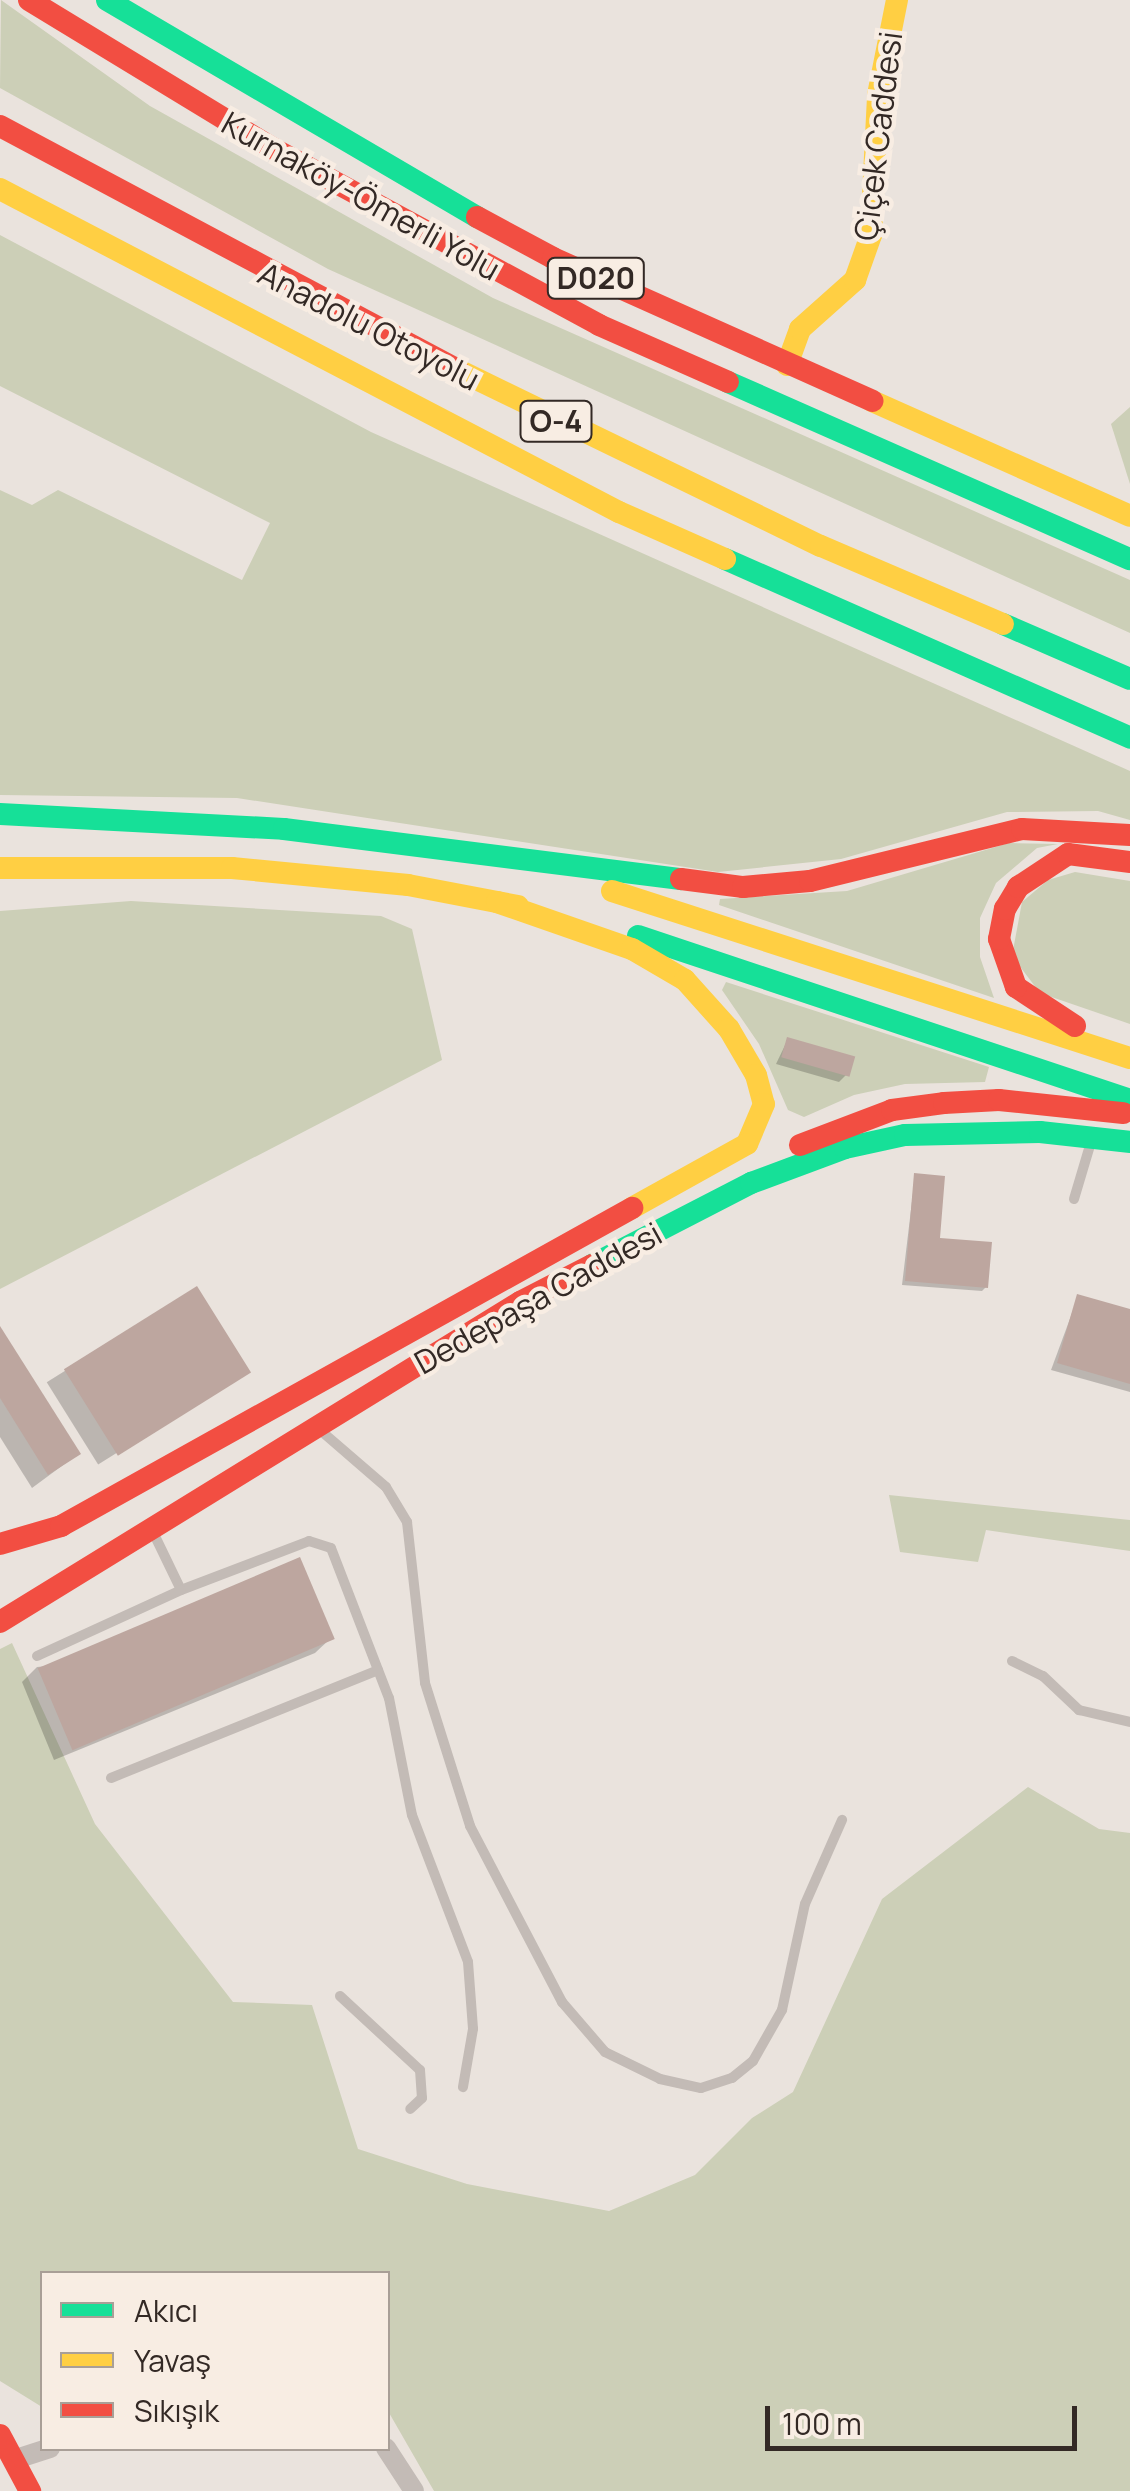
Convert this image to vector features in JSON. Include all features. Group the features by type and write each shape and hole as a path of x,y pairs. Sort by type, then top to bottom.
{"main road":[{"name":"Kurnaköy-Ömerli Yolu","path":"29,0 272,148 599,325 1130,560"},
{"name":"Kurnaköy-Ömerli Yolu","path":"108,0 350,148 553,258 1123,512"},
{"name":"Çiçek Caddesi","path":"788,365 800,329 854,280 870,236 878,94 897,0"},
{"name":"Anadolu Otoyolu","path":"0,126 510,400 821,546 1130,679"},
{"name":"Anadolu Otoyolu","path":"0,189 619,512 1130,738"},
{"path":"0,814 353,837 635,878 742,886 810,881 1022,828 1130,835"},
{"path":"0,831 213,825"},
{"path":"353,837 651,902 1130,1058"},
{"path":"1130,862 1068,854 1040,867 1018,887 1000,939 1003,961 1028,997 1130,1049"},
{"path":"0,868 152,865 319,875 498,902 707,956 1130,1100"},
{"path":"0,890 163,877 319,875"},
{"name":"Dedepaşa Caddesi","path":"0,1544 61,1526 724,1163 747,1144 764,1104 756,1075 729,1029 685,980 632,949 498,902"},
{"path":"650,1235 800,1145 892,1110 1000,1100 1130,1114"},
{"name":"Dedepaşa Caddesi","path":"0,1622 150,1526 520,1302 751,1184 845,1148 981,1130 1130,1142"},
{"path":"0,2436 30,2491"}],"street":[{"path":"13,2460 41,2451"},
{"path":"388,2451 414,2491"}],"lane":[{"path":"1074,1199 1092,1137"},
{"path":"315,1425 386,1487 402,1512 415,1551 425,1683 470,1826 562,2002 605,2052 660,2079 701,2088 732,2078 753,2061 782,2010 805,1904 842,1820"},
{"path":"150,1526 181,1590"},
{"path":"37,1656 181,1590 310,1541 324,1544 378,1670 412,1815 468,1962 473,2029 463,2087"},
{"path":"1012,1661 1043,1676 1079,1710 1130,1722"},
{"path":"111,1778 378,1670"},
{"path":"340,1996 420,2070 422,2098 410,2109"}],"green space":[{"path":"1,0 150,106 493,298 1130,580 1130,633 328,269 0,88"},
{"path":"0,235 371,432 1130,771 1130,820 1098,811 1007,812 841,859 718,872 237,798 0,795 0,490 32,505 58,490 242,580 270,523 0,386"},
{"path":"1130,407 1130,484 1111,424"},
{"path":"1009,843 1058,844 1037,848 996,883 980,918 980,957 994,998 719,905 720,899 847,891"},
{"path":"1075,872 1130,881 1130,1024 1040,993 1012,956 1022,902 1048,880"},
{"path":"131,901 381,916 412,929 442,1060 0,1289 0,911"},
{"path":"726,982 989,1067 985,1082 905,1084 854,1095 804,1117 788,1110 759,1044 722,990"},
{"path":"889,1495 1130,1520 1130,1551 986,1530 978,1562 900,1552"},
{"path":"12,1643 95,1824 233,2002 312,2005 358,2149 467,2184 609,2211 695,2175 752,2118 793,2092 882,1899 1028,1787 1099,1829 1130,1833 1130,2491 434,2491 390,2414 390,2271 40,2271 40,2406 0,2381 0,1649"}],"building":[{"path":"787,1037 855,1057 849,1077 781,1057"},
{"path":"914,1173 945,1176 940,1238 992,1242 988,1288 905,1281"},
{"path":"197,1286 251,1373 118,1456 64,1369"},
{"path":"1077,1294 1130,1309 1130,1384 1057,1363"},
{"path":"0,1326 81,1454 48,1475 0,1398"},
{"path":"300,1557 335,1639 72,1750 38,1668"}],"traffic: fast":[{"path":"107,0 477,217"},
{"path":"728,382 1130,559"},
{"path":"725,559 1130,738"},
{"path":"1003,624 1130,679"},
{"path":"0,814 284,829 681,879"},
{"path":"638,936 1130,1100"},
{"path":"592,1265 751,1183 845,1148 905,1135 1040,1132 1130,1142"}],"traffic: slow":[{"path":"787,365 800,329 855,280 871,235 878,95 897,0"},
{"path":"0,189 619,512 725,559"},
{"path":"458,370 821,546 1003,624"},
{"path":"872,401 1130,516"},
{"path":"0,868 232,868 408,885 518,906"},
{"path":"612,891 1130,1058"},
{"path":"497,902 632,949 685,980 729,1029 756,1075 764,1104 747,1144 632,1208"}],"traffic: jam":[{"path":"29,0 272,148 599,325 728,382"},
{"path":"0,126 458,370"},
{"path":"477,217 553,258 872,401"},
{"path":"681,879 743,887 810,881 1022,829 1130,835"},
{"path":"1075,1026 1016,987 999,939 1005,909 1018,887 1068,854 1130,862"},
{"path":"800,1145 892,1110 944,1103 999,1100 1123,1113"},
{"path":"0,1544 61,1526 632,1208"},
{"path":"0,1622 520,1302 592,1265"},
{"path":"0,2435 30,2491"}]}
